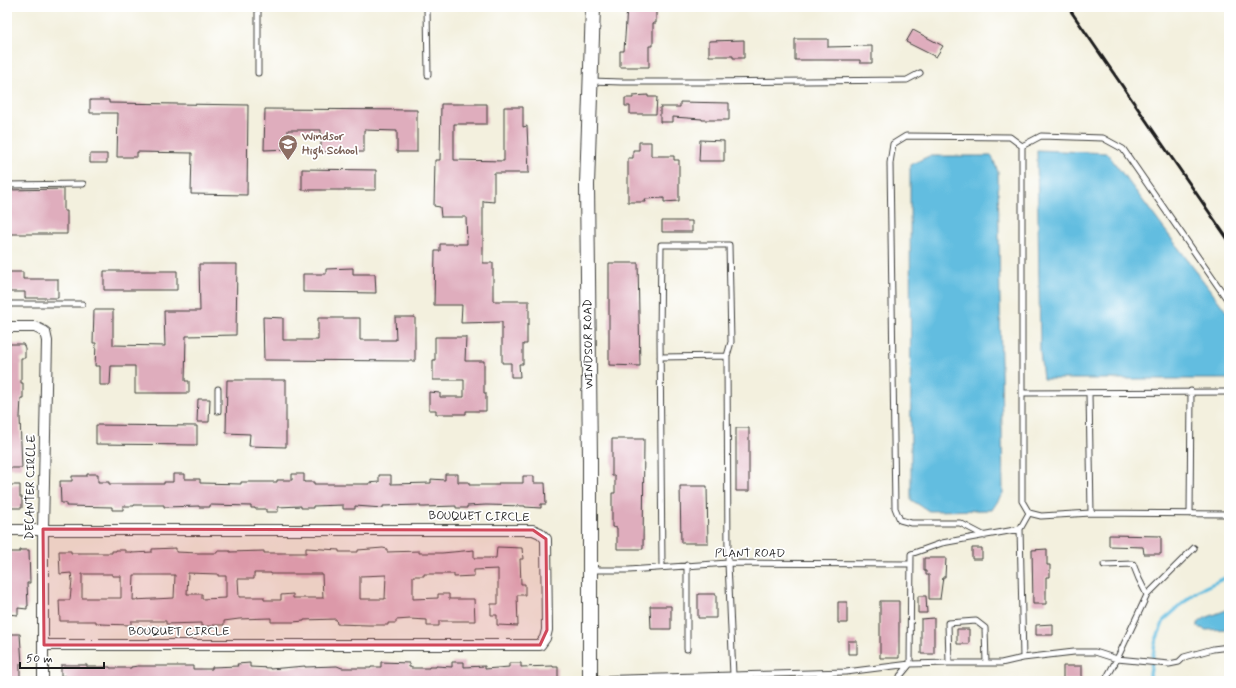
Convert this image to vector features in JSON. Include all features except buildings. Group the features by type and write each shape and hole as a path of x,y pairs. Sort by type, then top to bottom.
{"main road":[{"name":"WINDSOR ROAD","path":"590,680 590,460 587,185 592,7"}],"street":[{"name":"DECANTER CIRCLE","path":"7,327 36,327 45,332 47,341 43,530 43,681"},
{"path":"7,530 43,530"},
{"name":"BOUQUET CIRCLE","path":"43,530 533,530 540,533 546,539 547,630 546,638 540,645 44,645"}],"lane":[{"path":"258,7 258,73"},
{"path":"427,7 428,75"},
{"path":"590,80 621,82 907,80 920,73"},
{"path":"985,536 960,523 911,523 900,520 895,508 890,162 893,144 906,136 1010,137 1022,146"},
{"path":"1022,146 1041,136 1103,138 1123,149 1229,302"},
{"path":"1022,146 1022,501 1029,513 1042,516 1091,513 1229,514"},
{"path":"7,185 84,184"},
{"path":"662,567 660,357 661,245 729,245 731,342 727,356 728,563 733,675"},
{"path":"7,304 82,304"},
{"path":"660,357 727,356"},
{"path":"218,388 218,411"},
{"path":"1190,514 1191,391"},
{"path":"1022,393 1229,392"},
{"path":"1089,393 1091,513"},
{"path":"1023,658 1020,530 1029,513"},
{"path":"900,681 900,676 910,664 911,554 942,542 1020,530"},
{"path":"1105,681 1147,595 1194,548"},
{"name":"PLANT ROAD","path":"589,570 629,570 728,563 911,564"},
{"path":"1104,565 1133,564 1138,579 1147,595"},
{"path":"686,650 687,565"},
{"path":"949,663 948,622 976,621 985,628 986,663"},
{"path":"590,680 846,672 910,664 1001,663 1023,658 1074,652 1095,652 1117,659 1169,664 1179,662 1184,657 1213,648 1229,647"}],"highlighted area":[{"path":"43,529 533,530 546,539 547,630 540,645 44,645"}],"water":[{"path":"1037,150 1107,153 1229,315 1229,379 1043,379 1040,352"},
{"path":"929,156 992,156 998,172 1003,493 992,510 929,511 911,500 910,165"},
{"path":"1229,609 1229,629 1206,630 1198,627 1198,623 1205,618"}],"waterway":[{"path":"1151,681 1150,674 1155,643 1164,620 1197,591 1229,576"}],"railway":[{"path":"1068,7 1229,241"}],"place":[{"name":"Windsor High School","path":"288,161"}]}
